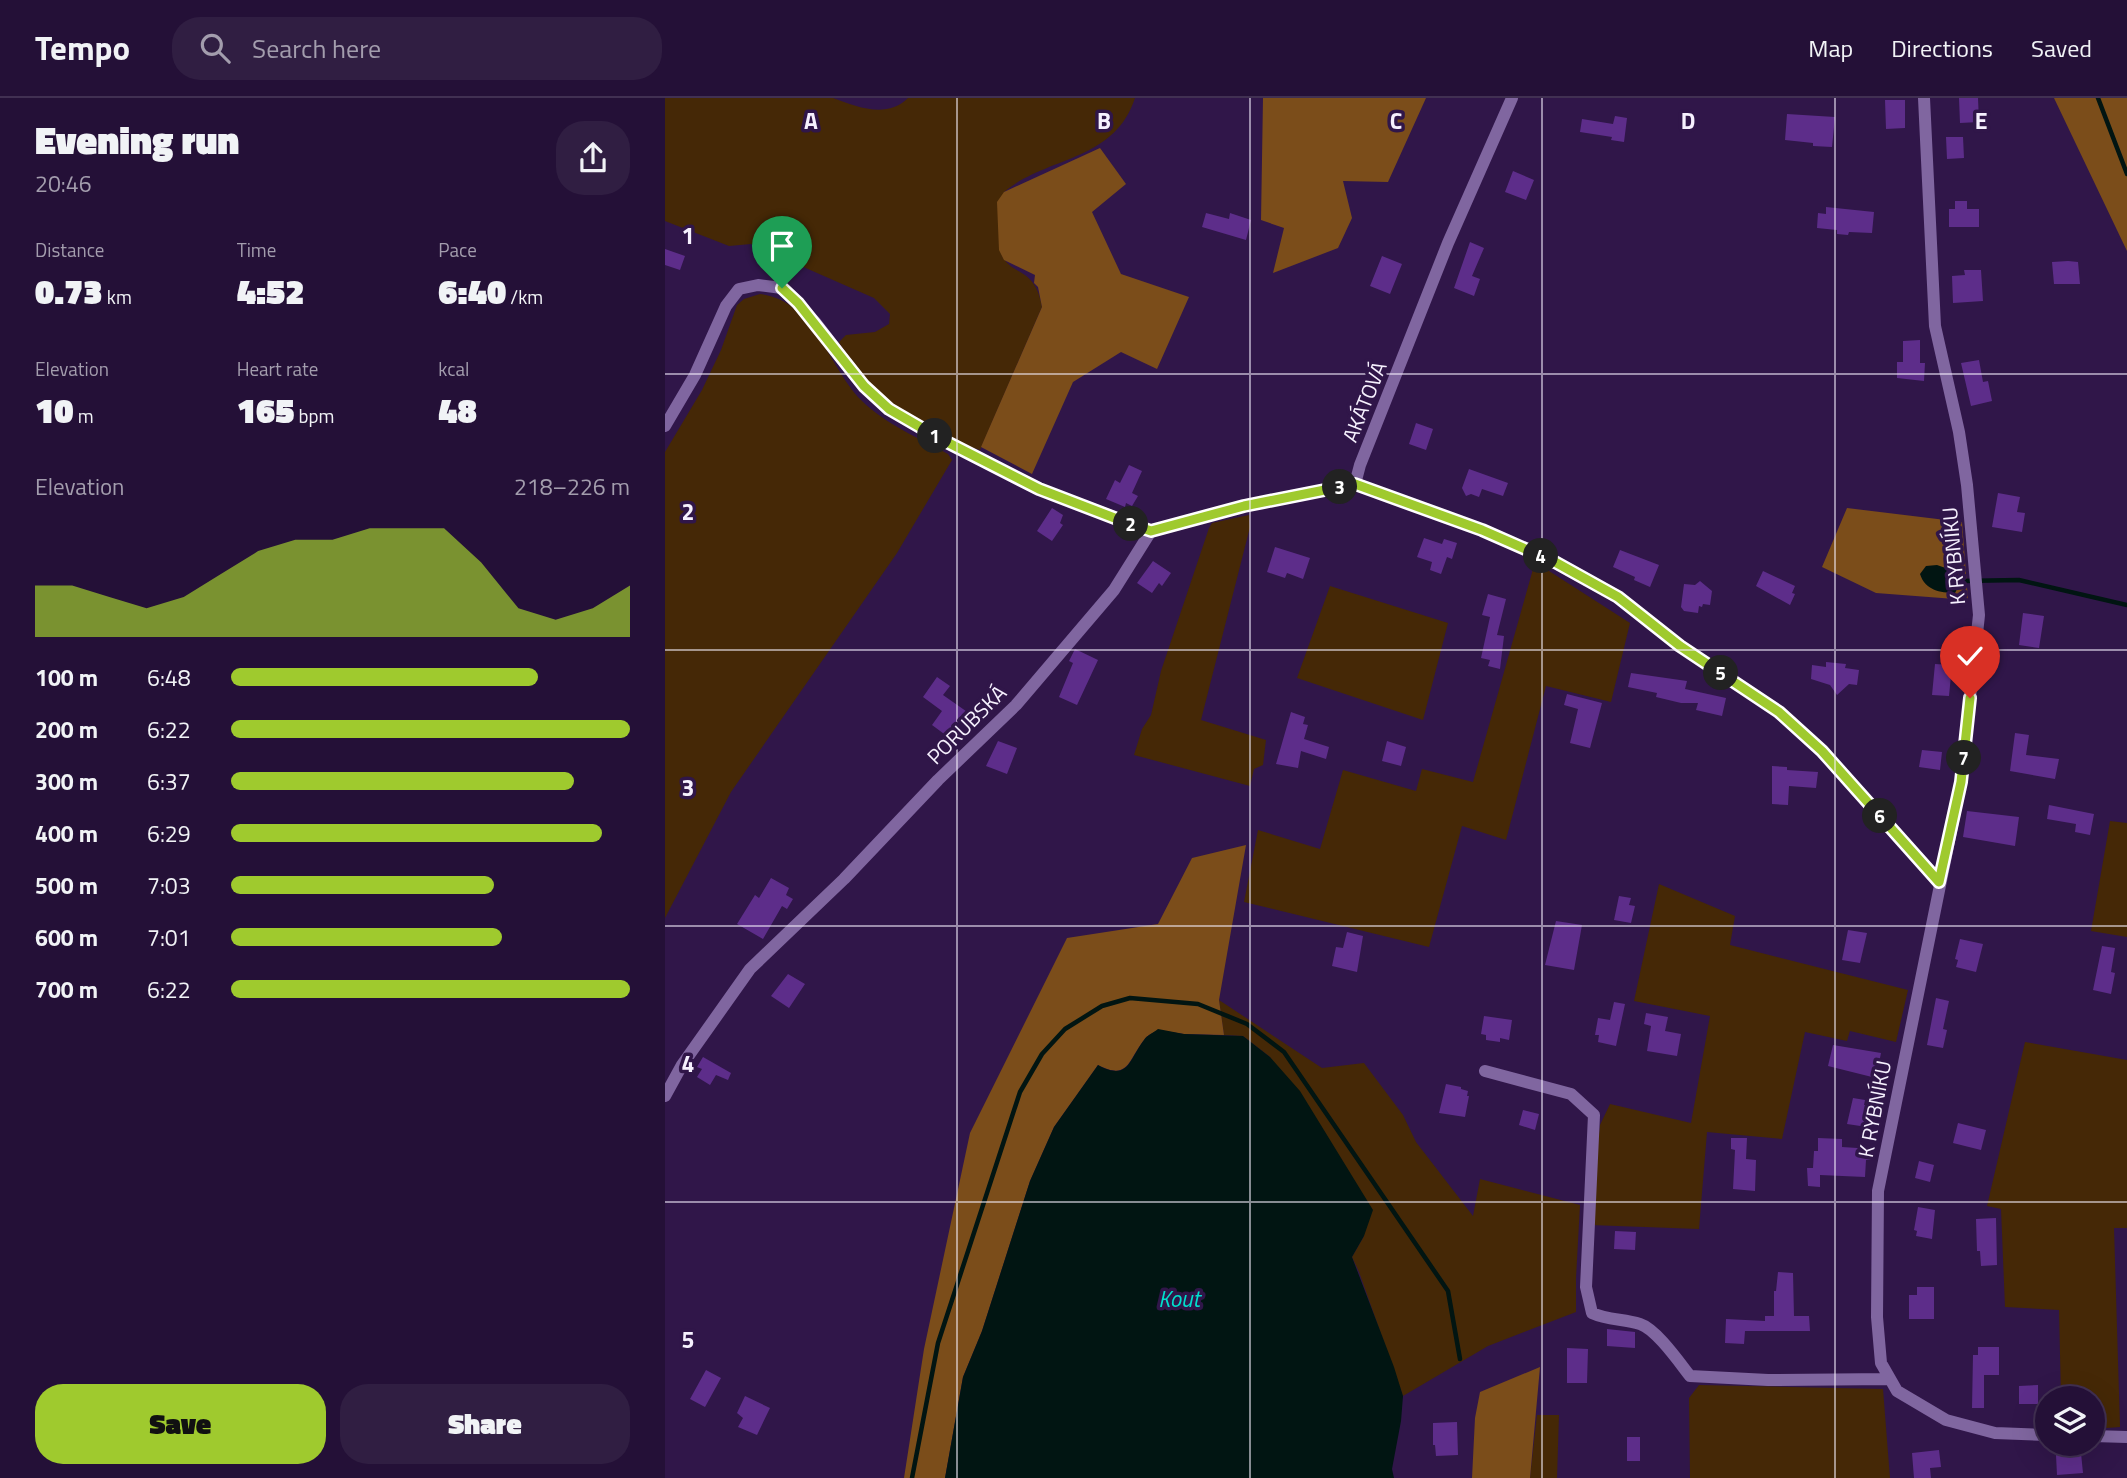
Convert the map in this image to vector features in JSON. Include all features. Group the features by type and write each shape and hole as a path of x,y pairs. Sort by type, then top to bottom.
{"street":[{"name":"AKÁTOVÁ","path":"1355,484 1360,465 1448,243 1512,98"},
{"name":"K RYBNÍKU","path":"1890,1379 1881,1363 1877,1317 1878,1191 1961,782 1979,615 1967,485 1959,432 1935,326 1924,98"},
{"path":"665,426 695,375 726,306 739,289 758,285 782,288 807,312 864,386 889,409 1039,489 1151,531 1244,506 1355,484 1482,530 1555,562 1618,597 1680,646 1779,712 1822,751 1939,882"},
{"name":"PORUBSKÁ","path":"665,1096 682,1065 750,969 844,879 938,780 1016,705 1114,590 1151,531"},
{"path":"1485,1071 1571,1094 1594,1115 1586,1287 1592,1313 1602,1318 1643,1324 1665,1345 1690,1376 1768,1380 1890,1379 1897,1391 1947,1420 1995,1433 2035,1435"},
{"path":"2105,1436 2127,1437"}],"shaded area":[{"path":"665,98 833,98 881,110 900,104 908,98 1135,98 1125,119 1112,135 1078,156 1021,180 1004,192 999,232 1001,253 1010,266 1034,284 1042,307 980,450 931,430 898,411 853,368 839,342 846,335 875,332 889,324 890,314 874,298 751,244 729,246 665,221"},
{"path":"1263,98 1426,98 1388,182 1343,181 1352,218 1338,248 1273,273 1284,228 1261,220"},
{"path":"2054,98 2127,98 2127,251"},
{"path":"1100,148 1126,184 1092,212 1121,274 1189,297 1157,369 1121,352 1073,382 1032,474 981,447 1042,307 1038,287 1034,283 1035,275 1004,260 999,250 997,202 1004,192"},
{"path":"760,294 779,299 807,321 849,386 870,409 948,454 952,460 897,553 731,792 665,918 665,452 702,390 721,350 737,305 744,299"},
{"path":"1847,508 1962,522 1968,600 1876,593 1822,567"},
{"path":"1249,515 1250,527 1201,720 1266,740 1263,765 1254,769 1250,786 1134,755 1142,729 1151,715 1161,671 1209,528 1212,523"},
{"path":"1535,562 1630,623 1611,702 1546,686 1506,840 1462,826 1429,947 1244,902 1258,830 1320,849 1343,770 1416,791 1422,769 1473,782"},
{"path":"1330,586 1448,623 1423,720 1297,678"},
{"path":"2110,821 2127,823 2127,937 2091,931"},
{"path":"1246,845 1219,1000 1224,1035 1158,1030 1145,1038 1131,1061 1122,1069 1116,1071 1098,1065 1054,1127 1030,1181 982,1331 963,1377 945,1478 904,1478 924,1349 970,1133 1067,938 1158,924 1192,858"},
{"path":"1659,884 1735,916 1730,945 1908,990 1896,1042 1850,1031 1847,1041 1805,1032 1782,1139 1707,1132 1699,1229 1590,1225 1600,1125 1610,1104 1691,1123 1710,1016 1634,1001"},
{"path":"1219,1000 1322,1068 1364,1063 1403,1115 1416,1142 1473,1216 1480,1179 1580,1205 1576,1312 1488,1346 1403,1396 1352,1257 1364,1236 1270,1057 1243,1036 1224,1035"},
{"path":"2025,1042 2127,1060 2127,1228 2114,1228 2120,1427 2105,1428 2105,1386 2061,1386 2059,1310 2005,1307 2001,1209 1987,1206"},
{"path":"1540,1367 1530,1478 1472,1478 1475,1418 1480,1392"},
{"path":"1699,1385 1883,1389 1890,1478 1690,1478 1689,1398"},
{"path":"1537,1415 1559,1415 1557,1478 1530,1478"}],"water":[{"path":"1937,565 1957,572 1961,581 1955,593 1934,590 1925,584 1920,574 1926,566"},
{"name":"Kout","path":"1158,1029 1184,1034 1243,1036 1270,1057 1300,1091 1373,1210 1364,1236 1352,1257 1403,1396 1392,1469 1394,1478 945,1478 963,1377 982,1331 1030,1181 1054,1127 1098,1065 1108,1070 1122,1070 1145,1038"}],"building":[{"path":"1959,98 1978,98 1979,122 1960,123"},
{"path":"1885,100 1905,100 1905,128 1886,129"},
{"path":"1787,114 1835,117 1832,147 1785,140"},
{"path":"1615,116 1627,118 1624,142 1611,140 1612,137 1580,132 1582,119 1613,124"},
{"path":"1946,137 1963,137 1964,158 1947,159"},
{"path":"1513,171 1534,180 1526,200 1505,192"},
{"path":"1955,201 1967,201 1967,209 1979,209 1979,227 1949,227 1949,209 1955,209"},
{"path":"1826,207 1874,212 1872,233 1837,234 1837,230 1817,228 1818,213 1826,214"},
{"path":"1206,213 1229,219 1230,213 1251,220 1246,240 1202,227"},
{"path":"1470,242 1484,248 1472,276 1480,279 1474,296 1454,288"},
{"path":"665,249 685,256 680,270 665,265"},
{"path":"1382,256 1402,264 1390,294 1370,286"},
{"path":"2052,262 2078,262 2080,284 2054,284"},
{"path":"1964,270 1981,270 1983,301 1953,303 1952,276 1965,275"},
{"path":"1920,340 1920,363 1925,363 1924,381 1897,378 1897,362 1903,362 1903,341"},
{"path":"1979,360 1983,382 1988,381 1992,401 1971,406 1961,363"},
{"path":"1416,423 1433,429 1426,450 1409,444"},
{"path":"1129,465 1142,471 1132,493 1138,496 1132,506 1126,503 1125,507 1106,499 1115,480 1120,483"},
{"path":"1469,469 1508,483 1503,496 1482,489 1479,497 1471,494 1466,496 1462,488"},
{"path":"1998,493 2020,497 2017,512 2025,513 2022,532 1992,527"},
{"path":"1052,508 1063,515 1060,523 1063,525 1052,541 1037,531"},
{"path":"1424,538 1442,544 1444,539 1457,543 1452,559 1447,557 1441,574 1430,570 1432,562 1417,557"},
{"path":"1275,547 1310,558 1303,579 1287,573 1285,578 1267,572"},
{"path":"1620,550 1659,565 1650,587 1613,567"},
{"path":"1153,561 1171,573 1162,586 1159,583 1152,593 1137,583"},
{"path":"1763,571 1795,586 1790,605 1756,586"},
{"path":"1700,581 1712,591 1710,605 1699,606 1698,613 1684,611 1681,607 1684,584 1695,585"},
{"path":"1488,594 1506,599 1497,635 1504,636 1500,669 1488,666 1490,660 1481,658 1490,617 1482,615"},
{"path":"2023,613 2044,616 2039,648 2019,645"},
{"path":"1075,649 1098,660 1077,705 1059,697 1073,663 1069,661"},
{"path":"1826,662 1846,664 1845,668 1859,670 1857,685 1849,684 1837,695 1830,685 1811,679 1812,665 1826,667"},
{"path":"1935,664 1952,665 1949,696 1932,695"},
{"path":"1631,673 1687,681 1685,689 1726,698 1722,716 1696,710 1698,703 1681,703 1656,697 1657,693 1628,687"},
{"path":"937,677 950,686 943,695 973,716 967,725 969,734 962,733 955,742 932,725 942,711 923,697"},
{"path":"1567,694 1602,703 1590,748 1570,743 1578,709 1564,705"},
{"path":"1291,712 1305,717 1303,724 1308,725 1304,739 1329,747 1326,759 1301,751 1298,768 1276,764"},
{"path":"2015,733 2029,735 2026,755 2059,759 2055,779 2010,771"},
{"path":"998,741 1017,748 1007,774 986,766"},
{"path":"1387,741 1406,747 1401,766 1382,761"},
{"path":"1922,750 1942,752 1940,770 1919,767"},
{"path":"1772,766 1818,772 1816,788 1789,786 1788,805 1772,804"},
{"path":"2049,805 2094,814 2090,835 2075,832 2076,824 2047,819"},
{"path":"1967,811 2019,817 2015,846 1963,837"},
{"path":"771,878 789,888 786,895 793,899 787,909 782,906 763,939 737,924 755,895 759,898"},
{"path":"1619,896 1631,898 1629,905 1635,906 1631,923 1614,920"},
{"path":"1556,921 1582,925 1574,970 1545,965"},
{"path":"1848,930 1867,933 1860,963 1842,960"},
{"path":"1347,932 1363,936 1357,972 1332,966 1336,947 1343,948"},
{"path":"1960,939 1983,944 1976,972 1956,967 1958,960 1955,959"},
{"path":"2102,946 2115,948 2111,972 2115,973 2111,994 2093,990"},
{"path":"788,974 805,984 789,1008 771,996"},
{"path":"1936,998 1949,1001 1943,1029 1947,1030 1943,1048 1927,1045"},
{"path":"1614,1002 1625,1004 1616,1046 1598,1042 1599,1035 1595,1035 1598,1018 1610,1020"},
{"path":"1646,1013 1668,1017 1665,1031 1681,1034 1677,1056 1647,1051 1651,1026 1644,1024"},
{"path":"1484,1016 1512,1020 1509,1040 1486,1040 1486,1035 1481,1034"},
{"path":"1833,1045 1881,1053 1876,1078 1828,1066"},
{"path":"703,1057 731,1073 728,1080 716,1075 710,1085 697,1077 702,1069 697,1067"},
{"path":"1446,1084 1468,1091 1465,1117 1439,1113"},
{"path":"1853,1098 1865,1100 1864,1105 1871,1106 1867,1127 1847,1124"},
{"path":"1523,1110 1539,1114 1535,1130 1519,1125"},
{"path":"1958,1123 1986,1130 1981,1150 1953,1143"},
{"path":"1731,1138 1747,1138 1746,1159 1756,1160 1755,1191 1733,1189 1735,1150 1731,1149"},
{"path":"1818,1138 1842,1139 1842,1147 1873,1149 1872,1160 1866,1160 1865,1177 1820,1175 1820,1187 1808,1186 1807,1168 1813,1168 1814,1151 1818,1151"},
{"path":"1919,1161 1934,1165 1930,1182 1915,1178"},
{"path":"1918,1207 1935,1210 1932,1239 1916,1236 1917,1231 1914,1230"},
{"path":"1996,1218 1997,1265 1981,1266 1980,1251 1977,1251 1976,1219"},
{"path":"1615,1231 1636,1232 1635,1250 1614,1249"},
{"path":"1778,1272 1793,1273 1794,1316 1809,1316 1810,1331 1745,1331 1744,1344 1725,1343 1726,1319 1765,1321 1765,1316 1774,1316 1774,1291"},
{"path":"1917,1287 1934,1287 1934,1319 1909,1319 1909,1295 1917,1295"},
{"path":"1607,1329 1635,1332 1635,1348 1607,1346"},
{"path":"1978,1347 1999,1347 1999,1375 1984,1375 1984,1408 1972,1408 1973,1355 1978,1355"},
{"path":"1567,1348 1588,1349 1587,1383 1567,1383"},
{"path":"706,1370 721,1378 705,1407 690,1399"},
{"path":"2038,1385 2035,1386 2035,1404 2019,1404 2019,1386"},
{"path":"745,1396 770,1408 757,1435 738,1427 743,1418 737,1413"},
{"path":"1457,1422 1458,1455 1436,1456 1433,1423"},
{"path":"1627,1437 1640,1437 1640,1461 1627,1461"},
{"path":"1939,1450 1941,1467 1930,1468 1931,1478 1914,1478 1912,1453"},
{"path":"2056,1456 2081,1456 2083,1473 2057,1475"}],"waterway":[{"path":"2098,98 2127,174"},
{"path":"1961,581 2019,580 2127,605"},
{"path":"912,1478 938,1343 1020,1092 1042,1054 1065,1029 1102,1006 1130,998 1198,1004 1247,1024 1284,1052 1448,1291 1460,1359"}],"route":[{"path":"782,288 815,321 864,386 889,409 1039,489 1125,522 1151,531 1244,506 1355,484 1482,530 1555,562 1618,597 1680,646 1779,712 1822,751 1939,882 1961,782 1970,698"}]}
